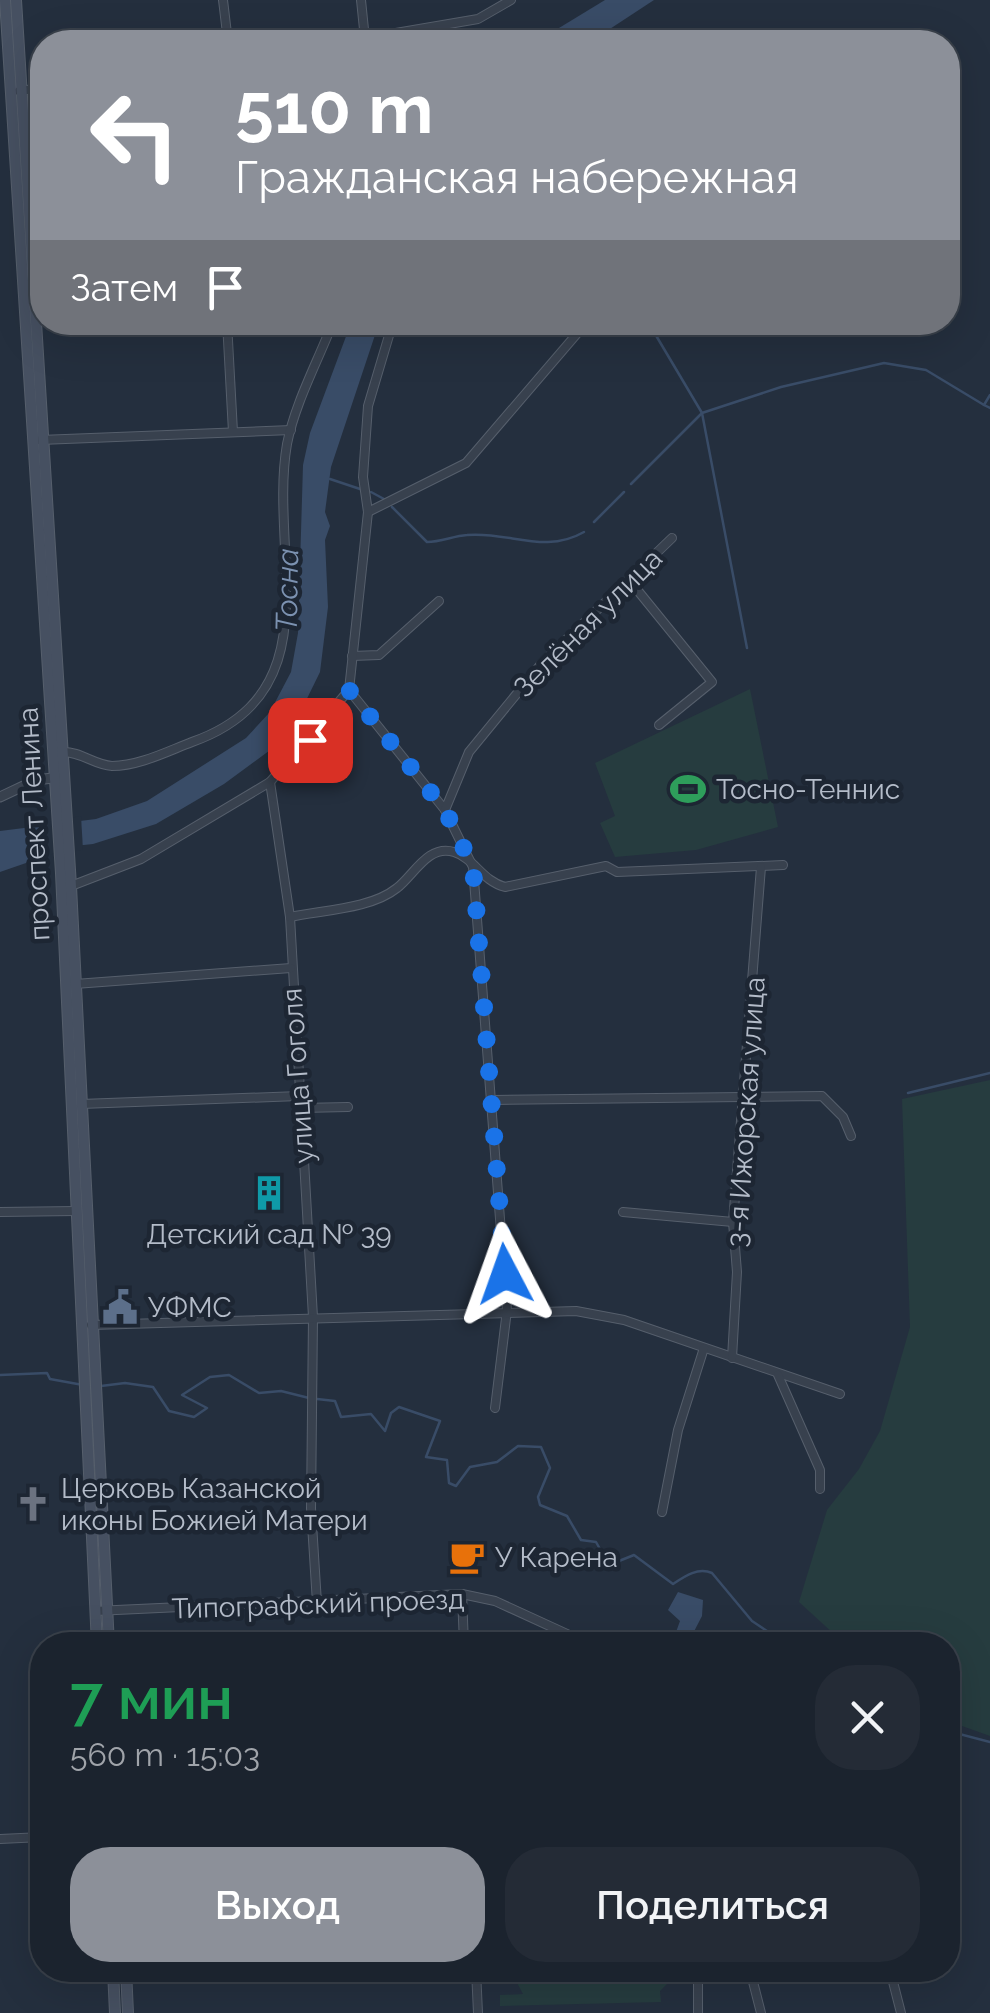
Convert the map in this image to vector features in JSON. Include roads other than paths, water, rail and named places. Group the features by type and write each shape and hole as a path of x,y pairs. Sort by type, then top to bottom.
{"main road":[{"name":"проспект Ленина","path":"5,0 30,272"},
{"name":"проспект Ленина","path":"16,0 30,441 66,873 101,1611 99,1632"},
{"name":"проспект Ленина","path":"35,335 62,752 59,777"},
{"name":"проспект Ленина","path":"66,873 71,886 70,984"},
{"name":"проспект Ленина","path":"75,1104 76,1211 87,1325"},
{"name":"проспект Ленина","path":"101,1611 106,1632"},
{"path":"114,1982 115,2013"},
{"path":"127,1982 128,2013"}],"street":[{"path":"223,0 227,30"},
{"path":"361,0 364,30"},
{"path":"492,0 497,10"},
{"path":"403,30 497,10 511,0"},
{"path":"16,91 30,89"},
{"path":"228,335 234,432"},
{"path":"62,752 72,751 111,766 132,763 208,736 248,714 262,700 287,608 284,493 291,430 328,335"},
{"path":"71,886 141,859 270,782 349,690 368,512 362,477 368,406 389,335"},
{"path":"368,512 466,464 576,335"},
{"path":"30,441 291,430"},
{"name":"Зелёная улица","path":"445,810 469,752 542,663 672,538"},
{"path":"630,581 712,682 659,724"},
{"path":"352,656 379,654 439,601"},
{"path":"349,690 445,810 473,867 507,1310 495,1408"},
{"path":"0,797 59,777"},
{"name":"улица Гоголя","path":"270,782 290,917 301,1108 312,1317 310,1415 317,1603"},
{"path":"290,917 380,898 397,888 429,855 442,850 462,856 488,883 504,888 606,866 618,872 783,864"},
{"name":"3-я Ижорская улица","path":"732,1358 737,1272 733,1222 761,867"},
{"path":"70,984 291,968"},
{"path":"75,1104 300,1096"},
{"path":"493,1100 822,1096 843,1117 851,1136"},
{"path":"301,1108 348,1107"},
{"path":"0,1212 76,1211"},
{"path":"623,1212 733,1222"},
{"path":"87,1325 507,1310 596,1314 840,1394"},
{"path":"662,1512 678,1430 704,1348"},
{"path":"778,1375 820,1470 820,1489"},
{"path":"462,1594 463,1632"},
{"name":"Типографский проезд","path":"101,1611 462,1594 496,1601 564,1632"},
{"path":"0,1839 30,1837"},
{"path":"477,1982 478,2013"},
{"path":"698,1982 698,2013"},
{"path":"753,1982 761,2013"},
{"path":"893,1982 901,2013"}],"water":[{"path":"605,0 654,0 608,30 556,30"},
{"path":"347,335 375,335 331,467 325,512 330,526 325,540 328,607 320,672 296,721 277,745 224,784 156,824 93,844 37,850 26,863 0,872 0,831 96,819 147,801 246,738 270,712 291,672 298,633 303,465 310,433"},
{"path":"678,1592 703,1600 702,1616 694,1632 676,1632 680,1621 668,1610"}],"waterway":[{"path":"656,335 702,413 747,648"},
{"path":"631,484 702,413 781,387 884,363 926,370 984,405"},
{"path":"990,395 984,405 990,408"},
{"path":"330,479 360,489"},
{"path":"371,492 384,499"},
{"path":"594,522 624,492"},
{"path":"392,507 427,542 482,535 555,542 584,532"},
{"path":"908,1093 990,1073"},
{"path":"0,1375 47,1373 50,1379 83,1385"},
{"path":"101,1386 125,1383 153,1387 169,1411 194,1417 207,1408 182,1395 210,1377 229,1375 259,1393 281,1391 309,1398"},
{"path":"317,1399 335,1401 341,1417 371,1414 385,1431 391,1413 399,1407 440,1421 426,1457 447,1460 449,1483 456,1486 470,1467 497,1462 518,1446 541,1447 550,1468 538,1497 540,1505 567,1516 581,1540 596,1542 609,1565 634,1555 673,1584 697,1572 712,1573 752,1621 768,1632"},
{"path":"960,1734 990,1742"}],"place":[{"name":"Тосно-Теннис","path":"688,789"},
{"name":"Детский сад № 39","path":"269,1193"},
{"name":"УФМС","path":"120,1307"},
{"name":"Церковь Казанской иконы Божией Матери","path":"33,1504"},
{"name":"У Карена","path":"467,1557"}],"water label":[{"name":"Тосна","path":"287,590"}]}
